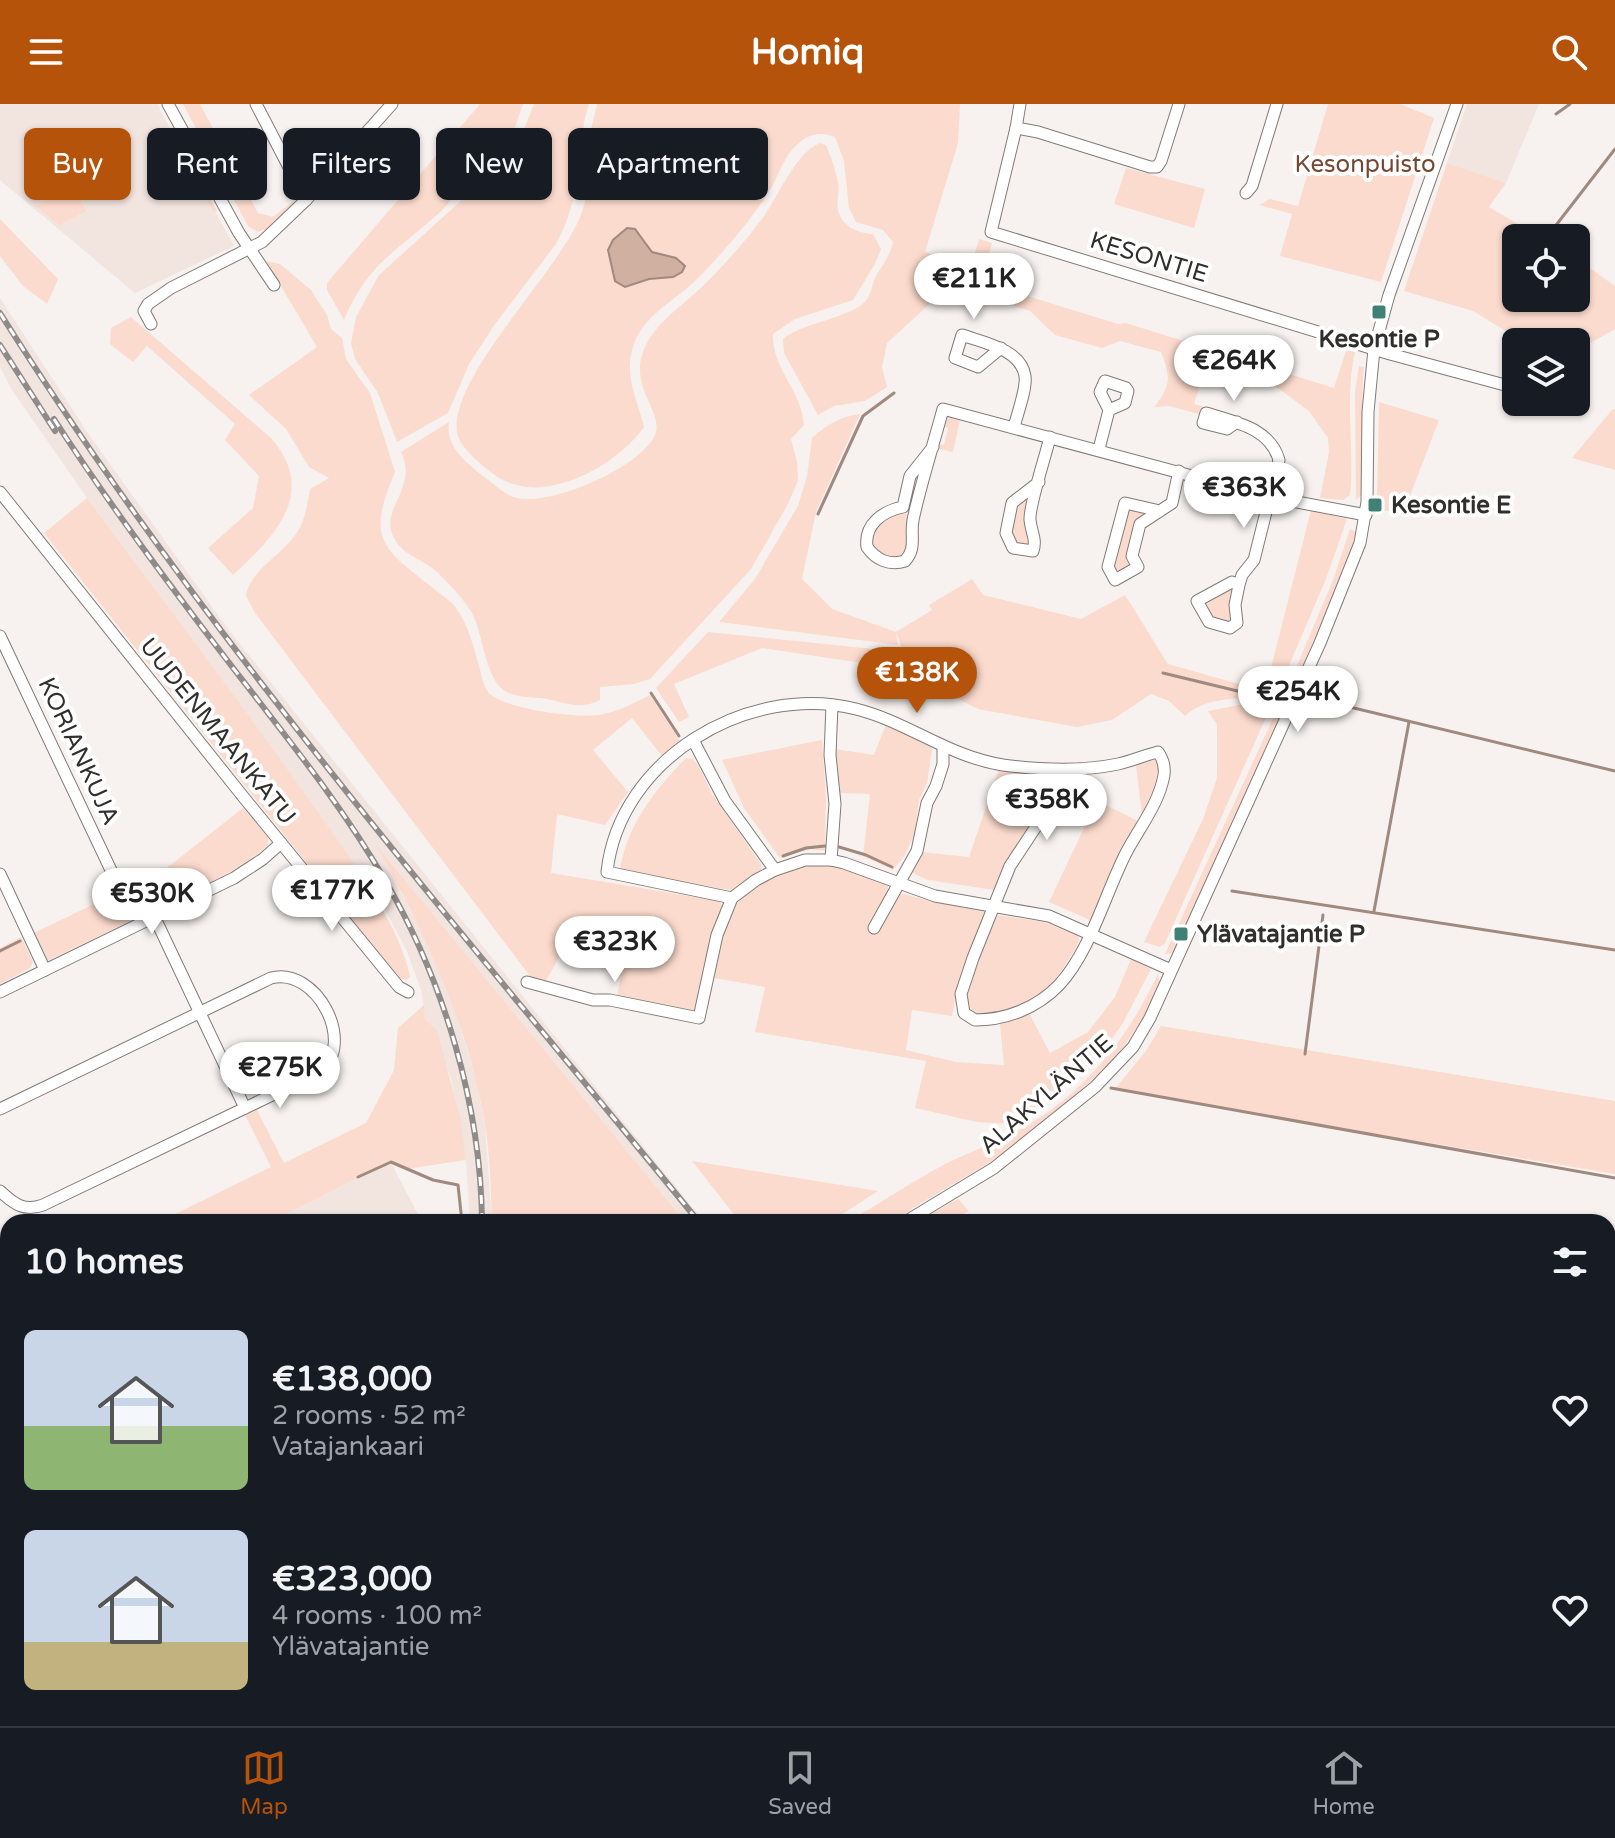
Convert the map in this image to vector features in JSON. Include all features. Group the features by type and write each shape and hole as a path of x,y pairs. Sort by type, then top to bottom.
{"street":[{"path":"168,104 239,233 274,285"},
{"path":"256,104 283,156"},
{"path":"370,128 392,104"},
{"name":"KESONTIE","path":"1020,104 991,232 1374,349"},
{"path":"1016,128 1157,167 1179,104"},
{"path":"1246,193 1252,186 1277,104"},
{"name":"ALAKYLÄNTIE","path":"918,1214 994,1168 1095,1087 1140,1037 1325,630 1360,543 1366,515 1369,396 1374,349 1389,295 1454,105"},
{"path":"151,324 144,311 155,297 252,250 306,200"},
{"path":"1001,348 1015,360 1025,375 1014,427"},
{"path":"1374,349 1502,384"},
{"path":"915,511 903,507 884,512 868,532 867,547 876,557 888,563 905,561 911,554 910,533 943,409 1270,497 1366,515"},
{"path":"1099,449 1109,410"},
{"path":"1237,422 1270,440 1279,460 1254,560 1242,575 1239,585 1235,605 1237,623 1230,628 1209,622 1197,601 1232,582 1239,585"},
{"path":"1039,482 1012,503 1006,533 1013,548 1033,551 1036,542 1030,519 1050,437"},
{"path":"903,507 910,476 933,447"},
{"path":"1160,511 1125,503 1108,567 1115,580 1138,567 1132,556 1140,524 1160,511 1172,503 1179,471"},
{"name":"UUDENMAANKATU","path":"0,492 281,843 399,987 408,992"},
{"name":"KORIANKUJA","path":"0,636 118,885 137,896 154,916"},
{"path":"732,898 607,872 609,850 630,805 658,770 693,740 719,723 754,710 793,704 832,705 877,716 943,748 994,763 1052,770 1105,766 1158,752 1164,764 1160,786 1149,814 1127,851 1070,971 1043,999 1017,1013 975,1020 964,1013 961,994 1010,866 1049,807 1052,770"},
{"path":"831,860 835,804 830,744 832,705"},
{"path":"693,740 725,801 775,870"},
{"path":"874,928 917,851 927,803 943,764 943,748"},
{"path":"0,992 234,878 281,843"},
{"path":"527,982 593,1000 610,1000 699,1018 720,926 732,898 775,870 805,860 831,860 935,896 1049,916 1171,970"},
{"path":"0,874 45,970"},
{"path":"154,916 245,1108"},
{"path":"0,1109 283,975 305,983 320,1001 335,1036 333,1055 326,1067 35,1208 20,1207 0,1191"}],"shaded area":[{"path":"0,104 157,104 170,128 147,128 147,200 209,200 234,246 135,293 0,180"},
{"path":"1467,104 1539,104 1506,183 1447,163"},
{"path":"627,228 635,229 652,252 676,258 685,266 682,272 673,277 649,279 625,287 615,281 608,250 613,240"},
{"path":"0,298 87,432 228,629 698,1214 678,1214 379,850 430,948 452,1001 477,1082 485,1126 491,1214 469,1214 466,1160 451,1078 425,1020 422,993 407,951 381,902 285,766 87,498 12,390 0,367"},
{"path":"390,1161 418,1214 287,1214"}],"green space":[{"path":"183,104 200,104 213,128 196,128"},
{"path":"480,104 523,104 514,128 459,128"},
{"path":"534,104 589,104 584,128 568,128 568,200 573,200 566,223 556,244 495,324 469,364 448,413 397,442 378,393 355,359 351,343 356,317 379,275 462,200 552,200 552,128 524,128"},
{"path":"597,104 960,104 958,143 925,252 961,264 960,276 887,343 882,367 887,387 865,401 834,406 818,415 784,353 783,339 861,305 869,297 893,242 883,230 856,222 849,208 844,161 835,137 818,134 802,141 785,160 768,193 768,128 591,128"},
{"name":"Kesonpuisto","path":"1328,104 1400,104 1434,118 1381,282 1280,256 1292,214 1259,205 1270,199 1298,206"},
{"path":"820,143 826,145 836,173 840,216 851,228 873,234 881,249 853,300 795,319 773,334 777,358 798,401 804,425 791,439 798,481 751,569 650,679 634,684 600,687 600,700 586,705 505,691 493,677 476,622 464,601 439,574 406,552 394,538 391,518 405,477 401,452 449,422 451,441 468,463 507,494 532,499 593,482 632,460 646,448 657,426 640,372 641,358 652,334 739,247 765,215 802,157"},
{"path":"436,155 436,200 451,200 373,272 344,320 327,290 327,283 398,200 420,200 420,174"},
{"path":"1447,163 1506,183 1489,207 1518,224 1502,224 1502,312 1590,312 1590,268 1615,286 1615,329 1590,343 1590,328 1502,329 1473,311 1404,291"},
{"path":"1126,168 1205,189 1194,228 1114,204"},
{"path":"48,200 80,200 86,211 59,225 36,206"},
{"path":"207,200 211,200 217,211 214,212"},
{"path":"234,200 251,200 258,213 273,217 295,200 268,228 258,232 248,226"},
{"path":"584,200 763,200 712,263 652,317 639,334 631,355 630,376 644,427 628,445 588,473 545,487 515,485 496,476 464,447 457,432 459,409 470,382 488,353 571,236"},
{"path":"0,219 58,279 47,304 23,286 0,256"},
{"path":"979,239 992,243 981,283 967,279"},
{"path":"266,261 280,264 311,290 327,315 331,329 342,338 346,359 370,393 395,472 382,513 384,540 401,562 448,600 461,615 488,692 523,708 588,716 613,712 650,695 680,741 662,756 632,718 593,750 628,792 605,825 557,814 551,873 719,901 723,907 707,953 698,1008 688,1012 617,996 623,965 633,965 638,936 571,922 545,982 533,980 255,613 246,596 253,579 297,533 305,515 310,489 329,478 309,467 286,429 249,395 317,347"},
{"path":"982,282 1334,388 1347,348 1355,351 1350,387 1350,495 1343,500 1320,498 1329,452 1328,438 1309,411 1278,388 1219,368 1202,377 1194,404 1204,407 1202,415 1169,406 1154,407 1168,381 1161,352 1120,341 1102,348 1055,335 1030,311 984,297"},
{"path":"131,317 271,438 285,458 291,477 291,495 285,513 263,545 233,575 208,548 253,508 259,476 225,440 235,424 147,346 133,362 110,344 111,328"},
{"path":"1359,366 1364,367 1365,460 1361,494 1356,500 1355,393"},
{"path":"1379,402 1439,420 1403,514 1382,510 1377,502"},
{"path":"1615,409 1615,470 1572,458 1612,410"},
{"path":"860,414 816,512 802,579 832,609 896,632 898,645 719,622 755,579 798,506 807,476 812,438 834,422"},
{"path":"947,417 960,420 953,452 936,448 937,444 944,445 948,428 941,426"},
{"path":"87,498 356,867 395,933 410,976 407,980 398,978 44,533"},
{"path":"1026,498 1029,546 1017,544 1011,537 1014,511"},
{"path":"1127,507 1144,512 1144,515 1132,566 1119,573 1113,564"},
{"path":"1311,510 1347,519 1326,579 1279,689 1262,696 1211,702 1185,716 1169,701 1151,694 1112,720 1077,727 978,709 909,670 762,648 674,684 689,717 679,722 656,688 708,632 903,652 896,632 932,610 929,605 972,579 983,595 1081,619 1125,595 1168,664 1246,686 1271,668"},
{"path":"896,513 906,514 909,518 906,533 908,546 905,555 890,560 871,547 880,521"},
{"path":"1350,529 1356,532 1354,541 1325,615 1177,947 1173,953 1165,954 1296,668 1333,580"},
{"path":"1231,587 1234,590 1232,619 1229,623 1214,620 1204,605 1205,601"},
{"path":"1260,701 1272,704 1165,943 1160,947 1144,942 1203,819 1217,778 1217,724 1208,711"},
{"path":"886,724 932,750 927,783 919,800 915,832 905,855 893,870 863,856 870,794 839,793 835,749 874,755"},
{"path":"822,740 826,797 825,851 810,849 780,858 744,808 722,760"},
{"path":"686,758 693,759 698,765 712,794 761,864 761,870 730,890 620,871 635,824 663,783"},
{"path":"1154,760 1159,765 1153,791 1142,815 1136,765"},
{"path":"999,769 1045,777 1041,809 1006,862 994,890 928,880 910,872 922,852 969,857"},
{"path":"1106,805 1138,821 1090,920 1049,902 1087,822"},
{"path":"243,808 268,838 268,845 258,854 176,899 170,886 150,896 144,891 149,882"},
{"path":"376,845 678,1214 492,1214 485,1124 468,1050 428,945"},
{"path":"814,864 852,871 888,886 872,924 896,895 904,894 985,913 961,975 952,1016 912,1010 906,1050 956,1062 1004,1065 1000,1024 1029,1013 1050,1053 1088,1032 1115,997 1131,959 1151,969 1123,1023 1105,1049 1075,1078 1011,1124 977,1122 915,1108 926,1061 755,1032 765,987 714,978 725,931 740,900 767,880"},
{"path":"119,892 134,902 141,916 47,961 34,933"},
{"path":"998,915 1044,922 1078,936 1079,941 1061,971 1040,994 1012,1009 977,1014 968,1004 967,991 978,956"},
{"path":"21,937 33,962 30,968 0,984 0,948"},
{"path":"1158,974 1160,983 1148,1011 1115,1059 1000,1156 905,1214 861,1214 953,1160 1012,1134 1059,1104 1098,1066 1145,999"},
{"path":"424,1005 425,1020 437,1030 460,1117 466,1160 407,1169 390,1161 287,1214 175,1214 271,1167 245,1115 257,1110 284,1163 366,1123 394,1070 398,1028"},
{"path":"1161,1026 1615,1101 1615,1174 1114,1090 1146,1051"},
{"path":"692,1161 878,1191 842,1214 734,1214"},
{"path":"958,1199 969,1211 964,1214 931,1214"}],"waterway":[{"path":"1556,114 1570,104"},
{"path":"1557,224 1615,149"},
{"path":"818,514 863,416 894,393"},
{"path":"1163,673 1254,695"},
{"path":"651,693 679,736"},
{"path":"1329,702 1615,771"},
{"path":"1374,911 1409,722"},
{"path":"783,856 806,848 825,846"},
{"path":"839,847 892,867"},
{"path":"1232,891 1615,950"},
{"path":"1305,1054 1323,915"},
{"path":"0,951 20,941"},
{"path":"1111,1088 1615,1178"},
{"path":"358,1177 391,1162 433,1180 458,1185 461,1214"}],"railway":[{"path":"0,313 161,550 247,665 426,890 692,1214"},
{"path":"0,345 55,431"},
{"path":"54,419 160,572 330,796 369,853 407,921 442,1003 466,1089 475,1134 482,1214"}],"place":[{"name":"Kesontie P","path":"1379,312"},
{"name":"Kesontie E","path":"1375,505"},
{"name":"Ylävatajantie P","path":"1181,934"}]}
